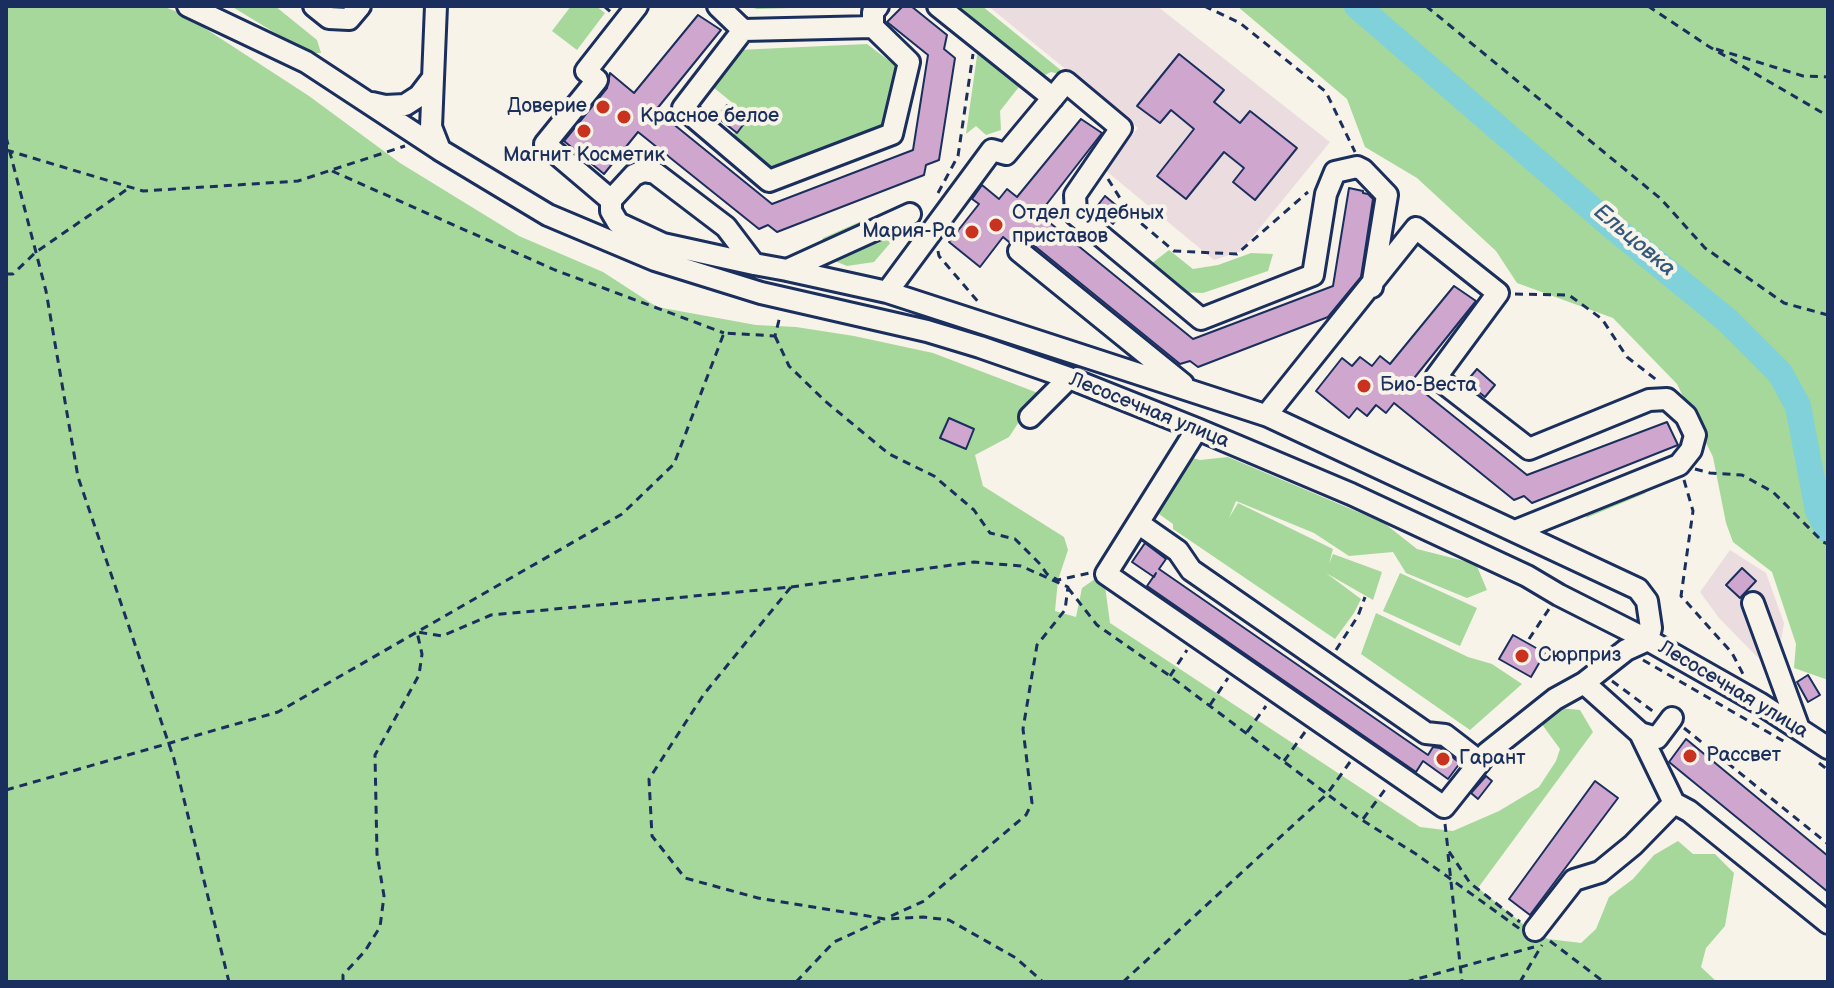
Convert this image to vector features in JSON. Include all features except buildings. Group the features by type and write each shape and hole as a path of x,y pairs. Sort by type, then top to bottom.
{"street":[{"name":"Лесосечная улица","path":"188,6 306,62 432,145 561,220 655,260 784,298 927,331 1069,378 1411,521 1527,576 1648,640 1819,752"},
{"path":"314,6 329,18 349,19 360,6"},
{"path":"432,145 436,6"},
{"path":"611,200 545,144 597,80 586,71 637,6"},
{"path":"718,6 743,30 873,27 909,62 892,134 769,181 683,108 743,30"},
{"path":"873,27 873,12 878,6"},
{"path":"938,6 1053,98"},
{"path":"366,102 385,106 405,105 419,96 432,79"},
{"path":"887,292 992,150 1006,154 1066,82 1121,128 1075,195 1076,215 1201,319 1313,275 1326,194 1335,172 1357,167 1387,195 1372,287"},
{"path":"754,264 726,227 655,173 643,171 634,175 611,200 611,211 618,223 663,244 754,264 787,270 887,292 1268,416 1638,589 1647,601 1651,628 1648,640 1626,650 1555,699 1487,753 1444,807 1106,574 1197,429"},
{"path":"787,270 910,214"},
{"path":"1268,416 1416,228 1498,293 1436,377 1529,449 1649,400 1667,399 1686,416 1695,435 1691,450 1679,465 1515,531"},
{"path":"1019,251 1192,391"},
{"path":"1030,417 1069,378"},
{"path":"1138,523 1178,551 1191,570 1426,733 1445,735 1480,762"},
{"path":"1753,603 1798,739"},
{"path":"1591,677 1640,733 1674,803 1689,811 1828,923"},
{"path":"1640,733 1657,738 1672,718"},
{"path":"1535,936 1574,880 1600,872 1633,845 1674,803"}],"path":[{"path":"604,6 612,13"},
{"path":"1204,6 1240,23 1326,92 1363,170"},
{"path":"1426,6 1661,199 1705,248 1784,303 1828,315"},
{"path":"1648,6 1708,46 1828,116"},
{"path":"932,203 958,156 976,35"},
{"path":"1708,46 1803,76 1828,77"},
{"path":"6,137 46,291 78,477 169,743 229,982"},
{"path":"8,150 143,191 298,181 432,145"},
{"path":"1097,162 1130,214 1174,251 1237,254 1314,188"},
{"path":"330,171 555,270 724,333 775,336"},
{"path":"6,274 13,274 36,252 130,187"},
{"path":"1498,293 1569,295 1602,319 1627,357 1657,379 1667,399"},
{"path":"784,298 775,336 789,366 825,401 889,454 934,476 974,510 990,533 1015,539 1047,574 1058,580 1109,569"},
{"path":"6,790 278,712 622,514 674,464 724,333"},
{"path":"1679,465 1710,473 1742,475 1773,492 1828,544"},
{"path":"1679,465 1693,511 1681,596 1732,653 1743,674"},
{"path":"417,632 442,636 491,615 791,587 974,562 1021,566 1068,587 1097,625 1210,705 1283,763 1362,820 1604,982"},
{"path":"791,587 704,694 649,779 652,836 685,878 758,898 885,919 923,917 949,920 1016,958 1043,982"},
{"path":"796,982 834,942 924,901 1026,815 1032,803 1023,729 1037,645 1065,610 1068,587"},
{"path":"1529,639 1559,595"},
{"path":"1327,663 1358,616 1365,597"},
{"path":"343,982 343,975 365,951 380,927 384,896 377,854 375,755 419,675 422,654 417,632"},
{"path":"1170,676 1196,637"},
{"path":"1626,650 1798,739"},
{"path":"1210,705 1237,665"},
{"path":"1591,677 1657,714 1672,718 1828,844"},
{"path":"1247,733 1276,693"},
{"path":"1283,763 1315,719"},
{"path":"1123,982 1327,794 1359,749"},
{"path":"1819,752 1828,770"},
{"path":"1362,820 1396,774"},
{"path":"1444,807 1462,982"},
{"path":"1448,850 1470,883 1535,936"},
{"path":"1406,982 1460,967 1535,936"},
{"path":"1520,982 1535,936"}],"shaded area":[{"path":"988,6 1157,6 1330,142 1241,251 1214,260 1105,170 1138,128"},
{"path":"1730,550 1766,573 1784,623 1780,647 1763,663 1719,618 1700,592"}],"green space":[{"path":"6,6 162,6 183,14 309,96 400,163 519,236 603,272 657,307 756,325 796,327 854,336 933,353 1038,393 1009,437 975,455 983,486 1064,537 1068,550 1058,580 1055,611 1076,617 1082,588 1095,579 1105,586 1110,623 1420,827 1453,831 1499,811 1539,787 1560,749 1541,723 1550,707 1580,710 1593,732 1478,888 1528,928 1548,939 1581,943 1596,929 1609,897 1633,879 1654,855 1678,841 1693,854 1715,854 1734,873 1725,926 1706,948 1701,967 1717,982 6,982"},
{"path":"231,6 275,6 317,40 321,53 308,53"},
{"path":"571,6 596,6 605,13 577,50 552,31"},
{"path":"747,6 858,6 757,9"},
{"path":"954,6 982,6 1068,76 1051,72 1043,76"},
{"path":"1237,6 1828,6 1828,680 1794,668 1796,644 1772,572 1733,542 1726,523 1713,457 1677,384 1613,318 1517,283 1496,251 1417,178 1365,147 1347,99"},
{"path":"867,44 896,66 883,133 770,173 730,142 745,113 708,83 738,50"},
{"path":"978,49 1022,83 1000,111 1001,130 986,135 976,126 966,134"},
{"path":"866,219 878,223 892,241 874,262 847,266 827,258 819,249 823,238"},
{"path":"1169,250 1193,269 1218,265 1251,253 1273,254 1268,271 1203,293 1180,292 1151,264"},
{"path":"1171,452 1200,460 1228,457 1384,523 1417,549 1476,564 1487,590 1467,598 1406,573 1393,552 1349,556 1314,533 1236,501 1229,518 1238,503 1333,549 1329,564 1333,554 1382,572 1373,600 1326,573 1361,599 1335,639 1173,529 1173,524 1145,504 1145,490"},
{"path":"1632,484 1646,493 1586,518 1595,500"},
{"path":"1400,573 1477,608 1460,646 1383,611"},
{"path":"1376,613 1468,657 1492,664 1522,684 1470,730 1361,654"}],"waterway":[{"name":"Ельцовка","path":"1357,6 1614,228 1727,320 1780,373 1798,406 1818,511 1828,530"}],"place":[{"name":"Доверие","path":"603,107"},
{"name":"Красное белое","path":"624,117"},
{"name":"Магнит Косметик","path":"584,131"},
{"name":"Отдел судебных приставов","path":"996,225"},
{"name":"Мария-Ра","path":"972,232"},
{"name":"Био-Веста","path":"1364,386"},
{"name":"Сюрприз","path":"1522,656"},
{"name":"Рассвет","path":"1690,756"},
{"name":"Гарант","path":"1443,759"}]}
